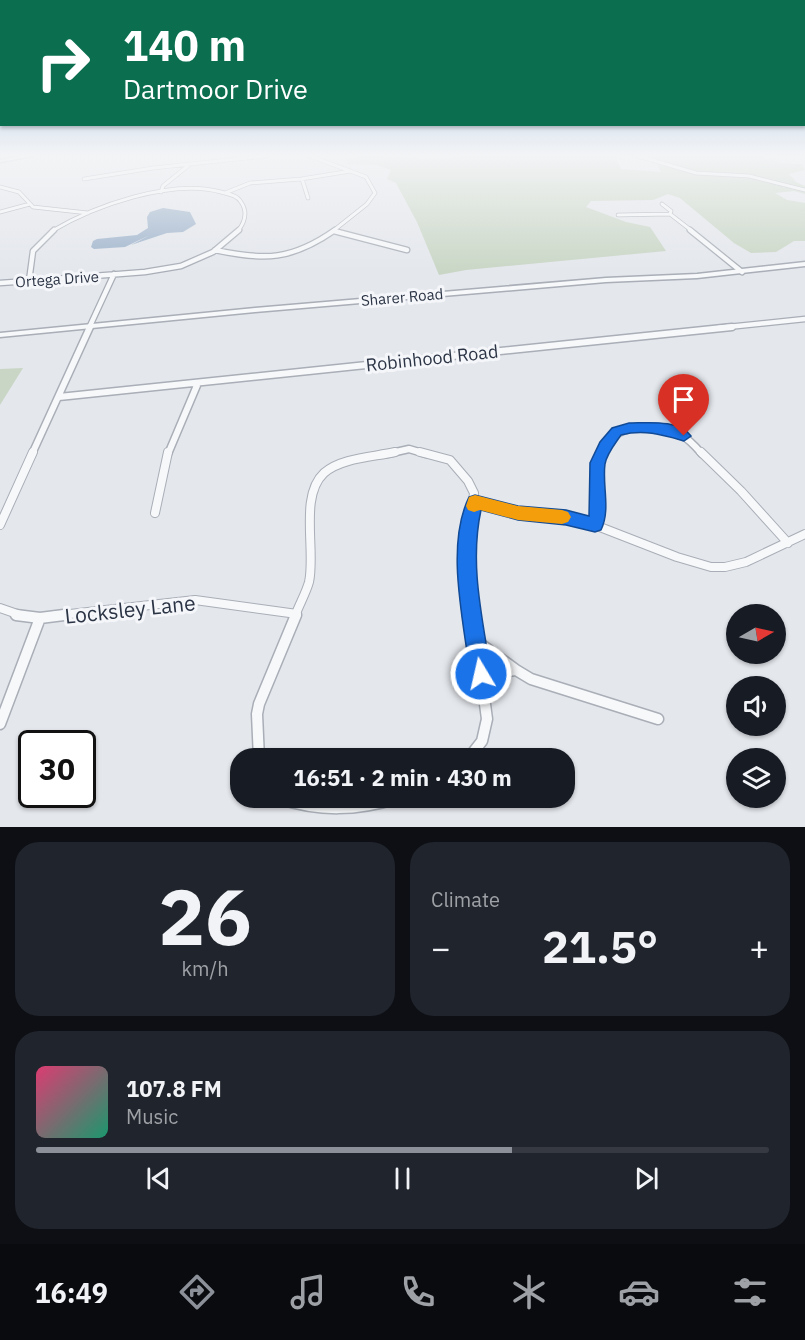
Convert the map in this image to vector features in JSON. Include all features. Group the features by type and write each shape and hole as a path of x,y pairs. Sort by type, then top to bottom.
{"street":[{"path":"21,195 37,208 88,213"},
{"path":"29,282 30,259 37,244 58,229 88,213 119,200 147,195"},
{"name":"Ortega Drive","path":"0,283 114,274 182,266 198,261 237,232 245,220 239,199 229,195"},
{"path":"215,250 253,258 284,257 302,251 334,231 374,198 375,195"},
{"path":"0,212 30,204"},
{"path":"662,204 671,211 670,214 742,272"},
{"path":"618,215 670,214"},
{"path":"334,231 407,250"},
{"name":"Sharer Road","path":"0,335 606,280 678,278 805,264"},
{"path":"0,525 114,274"},
{"name":"Robinhood Road","path":"59,397 804,320"},
{"path":"155,513 170,445 198,382"},
{"path":"595,525 598,511 596,473 605,446 620,430 653,428 673,431 684,436 741,491 788,543"},
{"path":"259,748 257,714 259,704 309,582 312,542 310,501 316,481 332,467 360,458 412,449 445,458 454,464 473,488 475,502 467,533 466,560 487,719 485,735 478,748"},
{"path":"475,502 518,513 566,518 595,525 688,561 715,567 736,565 762,557 805,534"},
{"name":"Locksley Lane","path":"0,608 19,616 40,618 195,600 297,614"},
{"path":"0,724 40,618"},
{"path":"475,640 531,679 658,719"},
{"path":"481,674 516,670"},
{"path":"320,808 334,810 350,808"}],"green space":[{"path":"402,195 667,195 653,200 591,201 586,207 626,222 650,227 666,251 466,270 439,275 417,222"},
{"path":"670,195 778,195 787,200 805,203 805,241 794,241 776,252 751,253 734,243 680,198"},
{"path":"23,368 0,405 0,369"}],"water":[{"path":"163,208 190,212 196,224 183,232 167,233 131,245 150,235 125,247 94,249 91,247 93,241 97,239 137,235 148,228 147,217 150,212"}],"slow traffic":[{"path":"474,506 475,502 518,513 562,517"}],"route":[{"path":"481,674 466,560 467,533 475,502 518,513 566,518 595,525 598,511 596,473 598,463 605,446 616,432 643,427 667,429 684,436"}]}
